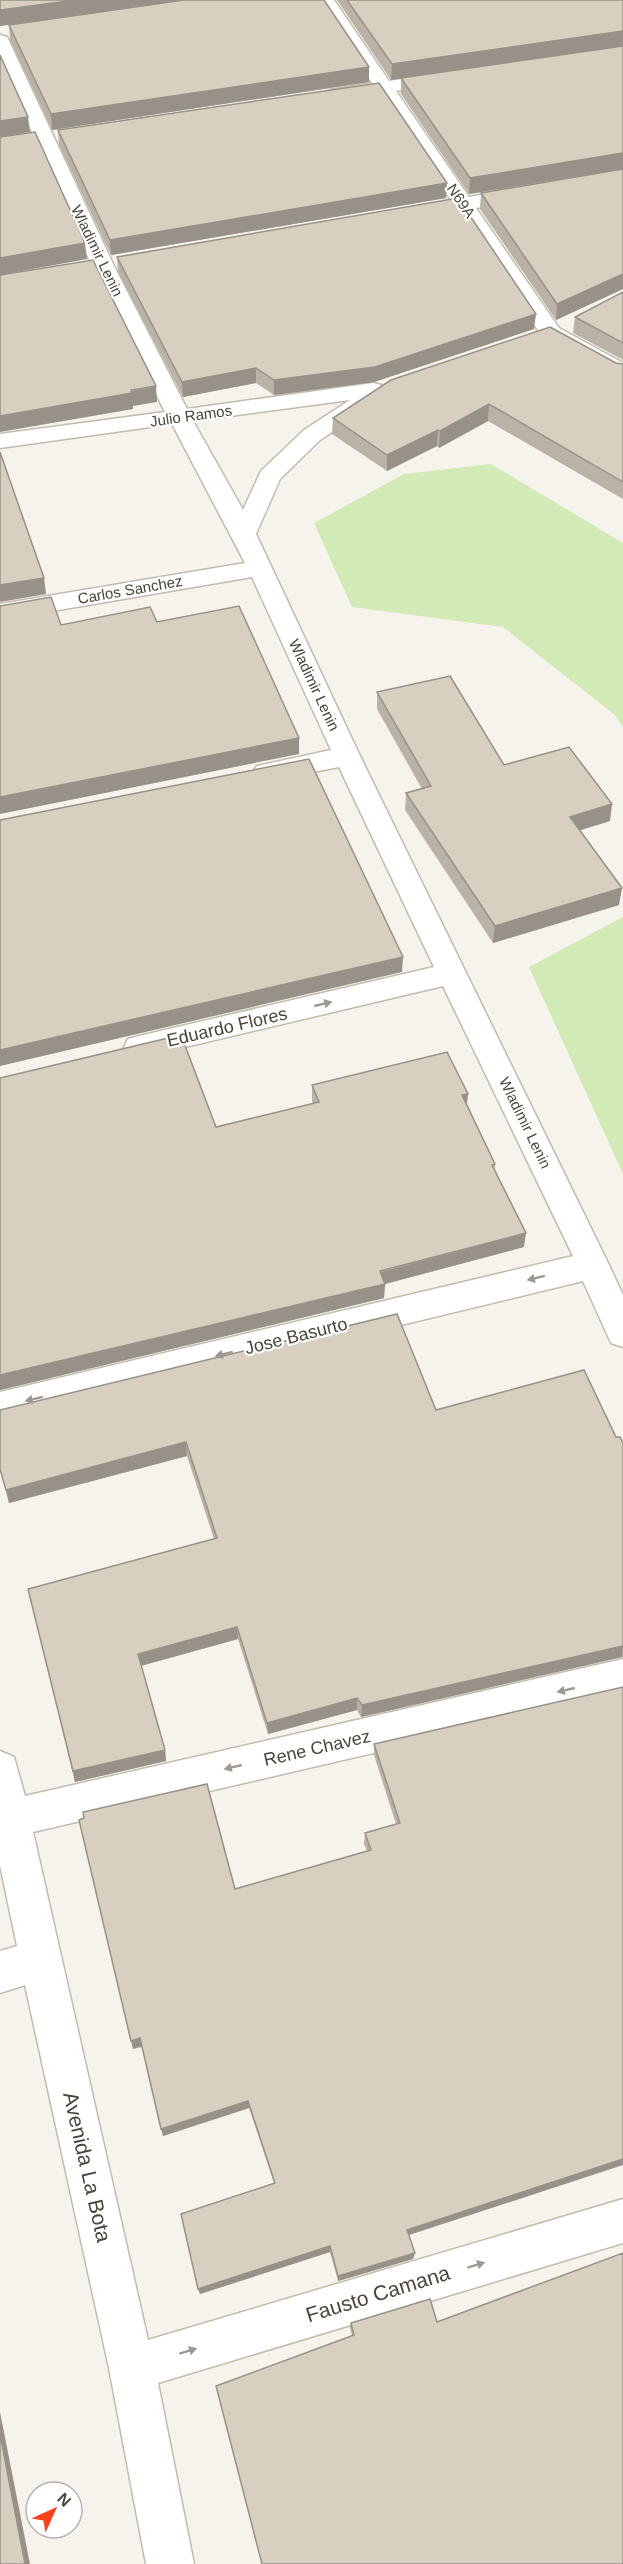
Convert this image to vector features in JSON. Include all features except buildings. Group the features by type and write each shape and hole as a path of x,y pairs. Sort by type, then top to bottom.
{"street":[{"name":"N69A","path":"325,0 551,333 623,372"},
{"name":"Wladimir Lenin","path":"4,35 44,139 103,266 180,418 244,534 347,756 593,1265 623,1333"},
{"path":"314,98 464,76"},
{"path":"22,142 67,136"},
{"path":"405,214 543,190"},
{"path":"80,270 126,262"},
{"path":"528,341 572,323"},
{"name":"Julio Ramos","path":"0,441 180,418 387,387 312,435 269,476 244,534"},
{"name":"Carlos Sanchez","path":"0,612 260,568"},
{"path":"243,777 347,756"},
{"name":"Eduardo Flores","path":"116,1052 453,973"},
{"name":"Jose Basurto","path":"0,1407 593,1265"},
{"name":"Rene Chavez","path":"11,1818 623,1677"},
{"name":"Avenida La Bota","path":"0,1770 40,1960 132,2368 170,2564"},
{"path":"0,1971 40,1960"},
{"name":"Fausto Camana","path":"132,2368 623,2221"}],"green space":[{"path":"491,464 623,543 623,727 615,715 503,627 352,607 314,523 404,474"},
{"path":"623,917 623,1174 529,967"}]}
